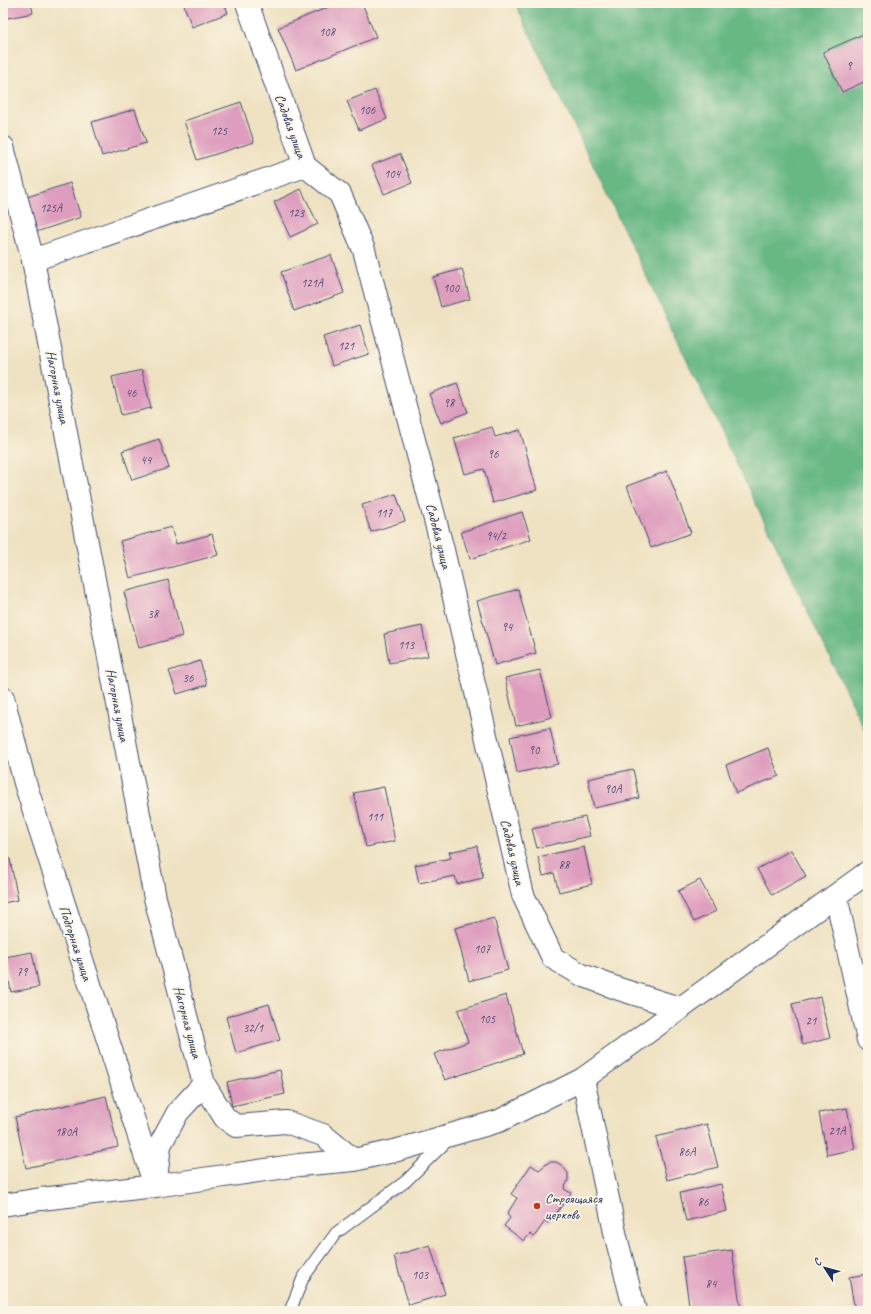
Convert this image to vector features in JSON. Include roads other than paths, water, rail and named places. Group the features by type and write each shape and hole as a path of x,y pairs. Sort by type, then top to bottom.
{"street":[{"name":"Садовая улица","path":"247,3 305,166 340,194 364,250 443,550 523,895 553,958 582,974 619,989 679,1008"},
{"name":"Нагорная улица","path":"3,147 33,260 155,898 204,1084 225,1118 236,1126 286,1122 323,1135 354,1160"},
{"path":"33,260 305,166"},
{"name":"Подгорная улица","path":"3,698 25,783 156,1186"},
{"path":"3,1205 41,1199 156,1186 299,1165 354,1160 398,1150 499,1121 583,1079 868,872"},
{"path":"836,896 868,1040"},
{"path":"583,1079 616,1236 635,1311"},
{"path":"156,1186 160,1145 178,1112 204,1084"}],"lane":[{"path":"290,1311 303,1278 336,1233 406,1181 454,1134"}],"place":[{"name":"Строящаяся церковь","path":"537,1206"}]}
